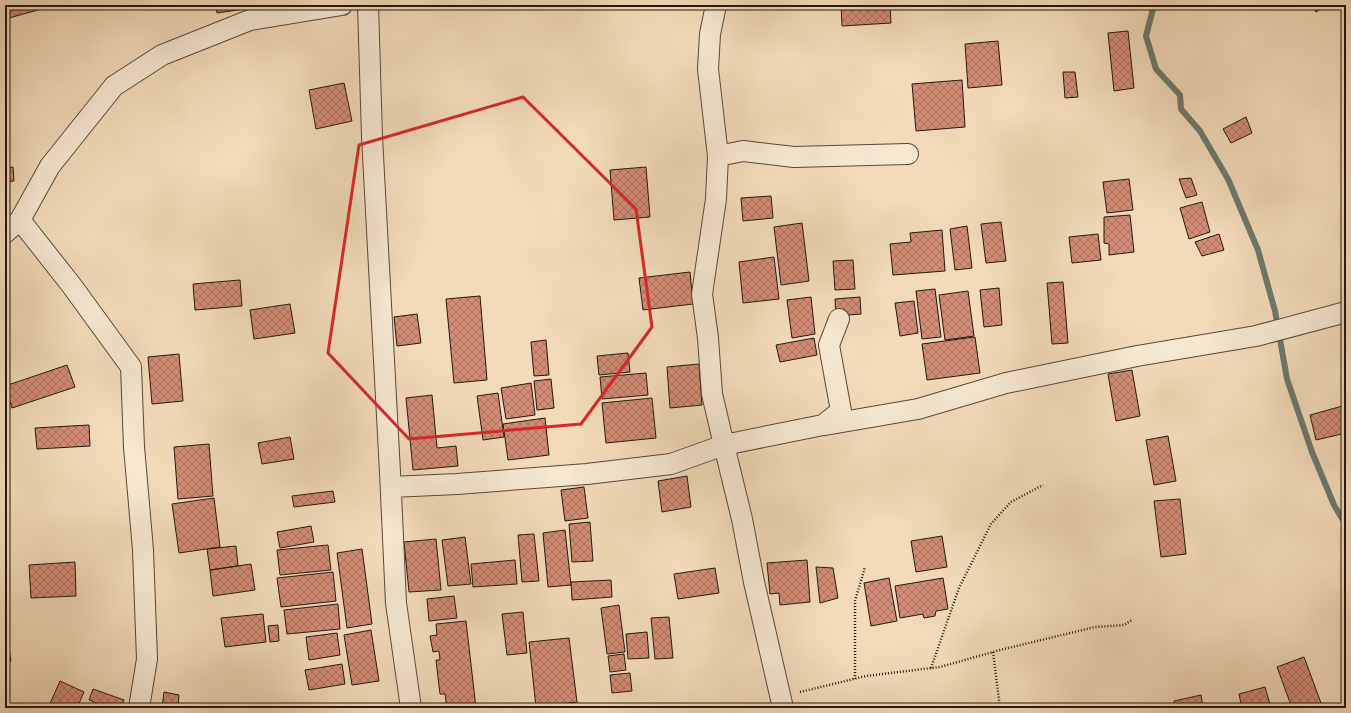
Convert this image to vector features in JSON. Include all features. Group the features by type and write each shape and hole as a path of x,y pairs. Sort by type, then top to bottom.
{"street":[{"path":"5,233 20,220 50,166 114,86 162,55 250,20 342,5"},
{"path":"368,5 372,137 396,603 411,708"},
{"path":"716,5 710,34 708,69 718,156 716,199 702,294 708,338 712,394 742,518 779,705"},
{"path":"718,156 743,151 794,157 908,154"},
{"path":"20,220 72,286 131,367 134,447 143,550 147,659 139,708"},
{"path":"391,487 457,484 587,474 670,464 724,445 823,425 918,409 1006,383 1136,356 1264,334 1346,312"},
{"path":"823,425 841,411 829,345 839,319"}],"path":[{"path":"931,668 959,588 991,524 1010,502 1043,485"},
{"path":"855,679 855,601 865,567"},
{"path":"779,705 866,676 940,667 992,652 1095,627 1124,625 1132,620"},
{"path":"992,652 1000,708"}],"highlighted area":[{"path":"523,97 636,209 652,327 581,424 409,439 328,353 359,145"}],"building":[{"path":"5,5 56,5 9,18"},
{"path":"216,5 258,5 258,7 217,13"},
{"path":"841,5 890,5 891,23 842,26"},
{"path":"1312,5 1327,5 1316,12"},
{"path":"1128,31 1134,88 1114,91 1108,33"},
{"path":"998,41 1002,85 968,88 965,44"},
{"path":"1063,72 1075,72 1078,97 1065,98"},
{"path":"962,80 965,127 916,131 912,84"},
{"path":"344,83 352,121 316,129 309,90"},
{"path":"1246,117 1252,133 1231,143 1223,129"},
{"path":"13,167 14,181 5,182 5,168"},
{"path":"646,167 650,217 614,220 610,170"},
{"path":"1191,178 1197,195 1186,198 1179,179"},
{"path":"1129,179 1133,210 1107,213 1103,182"},
{"path":"771,196 773,218 743,221 741,198"},
{"path":"1202,202 1210,232 1189,239 1180,208"},
{"path":"1130,215 1134,252 1109,255 1109,244 1104,243 1104,217"},
{"path":"1001,222 1006,261 986,263 981,224"},
{"path":"802,223 809,281 781,285 774,227"},
{"path":"967,226 972,268 955,270 950,229"},
{"path":"942,230 945,271 893,275 890,244 911,242 910,233"},
{"path":"1098,234 1101,260 1072,263 1069,237"},
{"path":"1219,234 1224,250 1202,256 1195,242"},
{"path":"774,257 779,299 743,303 739,262"},
{"path":"853,260 855,289 835,290 833,261"},
{"path":"690,272 693,304 643,310 639,278"},
{"path":"240,280 242,306 195,310 193,284"},
{"path":"1063,282 1068,343 1052,344 1047,283"},
{"path":"999,288 1002,325 984,327 980,290"},
{"path":"935,289 941,337 922,339 916,291"},
{"path":"968,291 974,336 945,340 939,295"},
{"path":"480,296 487,380 454,383 446,299"},
{"path":"811,297 815,334 792,338 787,300"},
{"path":"860,297 861,314 836,316 835,299"},
{"path":"914,301 918,333 900,336 895,303"},
{"path":"290,304 295,333 254,339 250,310"},
{"path":"417,314 421,343 397,346 394,317"},
{"path":"975,337 980,373 927,380 922,344"},
{"path":"814,338 817,355 780,362 776,345"},
{"path":"546,340 549,375 534,376 531,342"},
{"path":"628,353 630,372 599,375 597,356"},
{"path":"179,354 183,401 152,404 148,357"},
{"path":"699,364 702,405 670,408 667,367"},
{"path":"67,365 75,387 12,408 5,386"},
{"path":"1132,370 1140,416 1116,421 1108,374"},
{"path":"646,373 648,395 602,399 600,377"},
{"path":"551,379 554,408 537,410 534,381"},
{"path":"531,383 535,415 506,419 501,388"},
{"path":"498,393 504,437 483,440 477,396"},
{"path":"432,395 437,448 456,446 458,466 413,470 406,398"},
{"path":"652,398 656,438 606,443 602,403"},
{"path":"1346,405 1346,433 1316,440 1310,415"},
{"path":"545,418 549,455 508,460 503,424"},
{"path":"89,425 90,446 37,449 35,428"},
{"path":"1168,436 1176,481 1154,485 1146,440"},
{"path":"290,437 294,459 262,464 258,443"},
{"path":"209,444 213,496 178,499 174,447"},
{"path":"687,476 691,507 662,512 658,481"},
{"path":"584,487 588,518 565,521 561,490"},
{"path":"333,491 335,502 294,507 292,496"},
{"path":"214,498 220,547 179,553 172,504"},
{"path":"1180,499 1186,554 1161,557 1154,501"},
{"path":"590,522 593,561 572,562 569,524"},
{"path":"311,526 314,542 280,548 277,532"},
{"path":"565,530 571,585 548,587 543,533"},
{"path":"534,534 539,581 522,582 518,535"},
{"path":"942,536 947,567 916,572 911,541"},
{"path":"465,537 471,584 448,586 442,540"},
{"path":"436,539 441,590 409,592 404,542"},
{"path":"328,545 331,570 280,575 277,550"},
{"path":"236,546 238,566 210,570 207,549"},
{"path":"362,549 372,624 347,628 337,553"},
{"path":"515,560 517,584 473,587 471,564"},
{"path":"807,560 810,602 780,605 779,593 770,594 767,563"},
{"path":"75,562 76,596 31,598 29,565"},
{"path":"251,564 255,590 213,596 210,570"},
{"path":"816,567 833,568 838,598 820,603"},
{"path":"715,568 719,593 678,599 674,574"},
{"path":"333,572 336,601 281,607 277,578"},
{"path":"889,578 897,621 871,626 864,583"},
{"path":"943,578 948,609 936,611 935,616 924,618 923,614 900,618 895,586"},
{"path":"611,580 612,597 572,600 571,582"},
{"path":"454,596 457,618 429,621 427,599"},
{"path":"338,604 340,629 287,634 284,610"},
{"path":"619,605 625,652 607,654 601,608"},
{"path":"523,612 527,653 507,655 502,614"},
{"path":"263,614 266,642 225,647 221,618"},
{"path":"669,617 673,658 655,659 651,618"},
{"path":"466,621 476,708 447,708 445,694 440,694 436,660 440,660 439,651 433,652 430,636 437,635 436,624"},
{"path":"5,624 11,661 5,662"},
{"path":"278,625 279,641 270,642 268,626"},
{"path":"371,630 379,681 352,685 344,635"},
{"path":"647,632 649,658 628,659 626,634"},
{"path":"337,633 340,655 309,660 306,637"},
{"path":"569,638 577,702 536,707 529,642"},
{"path":"624,654 626,670 610,672 608,656"},
{"path":"1304,657 1321,703 1307,708 1292,708 1277,667"},
{"path":"342,664 345,684 309,690 305,670"},
{"path":"630,673 632,691 612,693 610,675"},
{"path":"60,681 84,692 77,708 48,708"},
{"path":"1265,687 1271,708 1242,708 1239,694"},
{"path":"93,689 124,700 121,708 109,708 89,700"},
{"path":"164,692 179,695 178,708 162,708"},
{"path":"1201,695 1203,708 1175,708 1174,701"},
{"path":"228,704 262,708 227,708"}],"waterway":[{"path":"1154,5 1146,36 1156,69 1180,95 1181,109 1200,131 1228,179 1258,250 1275,311 1287,379 1312,452 1334,505 1346,525"}]}
